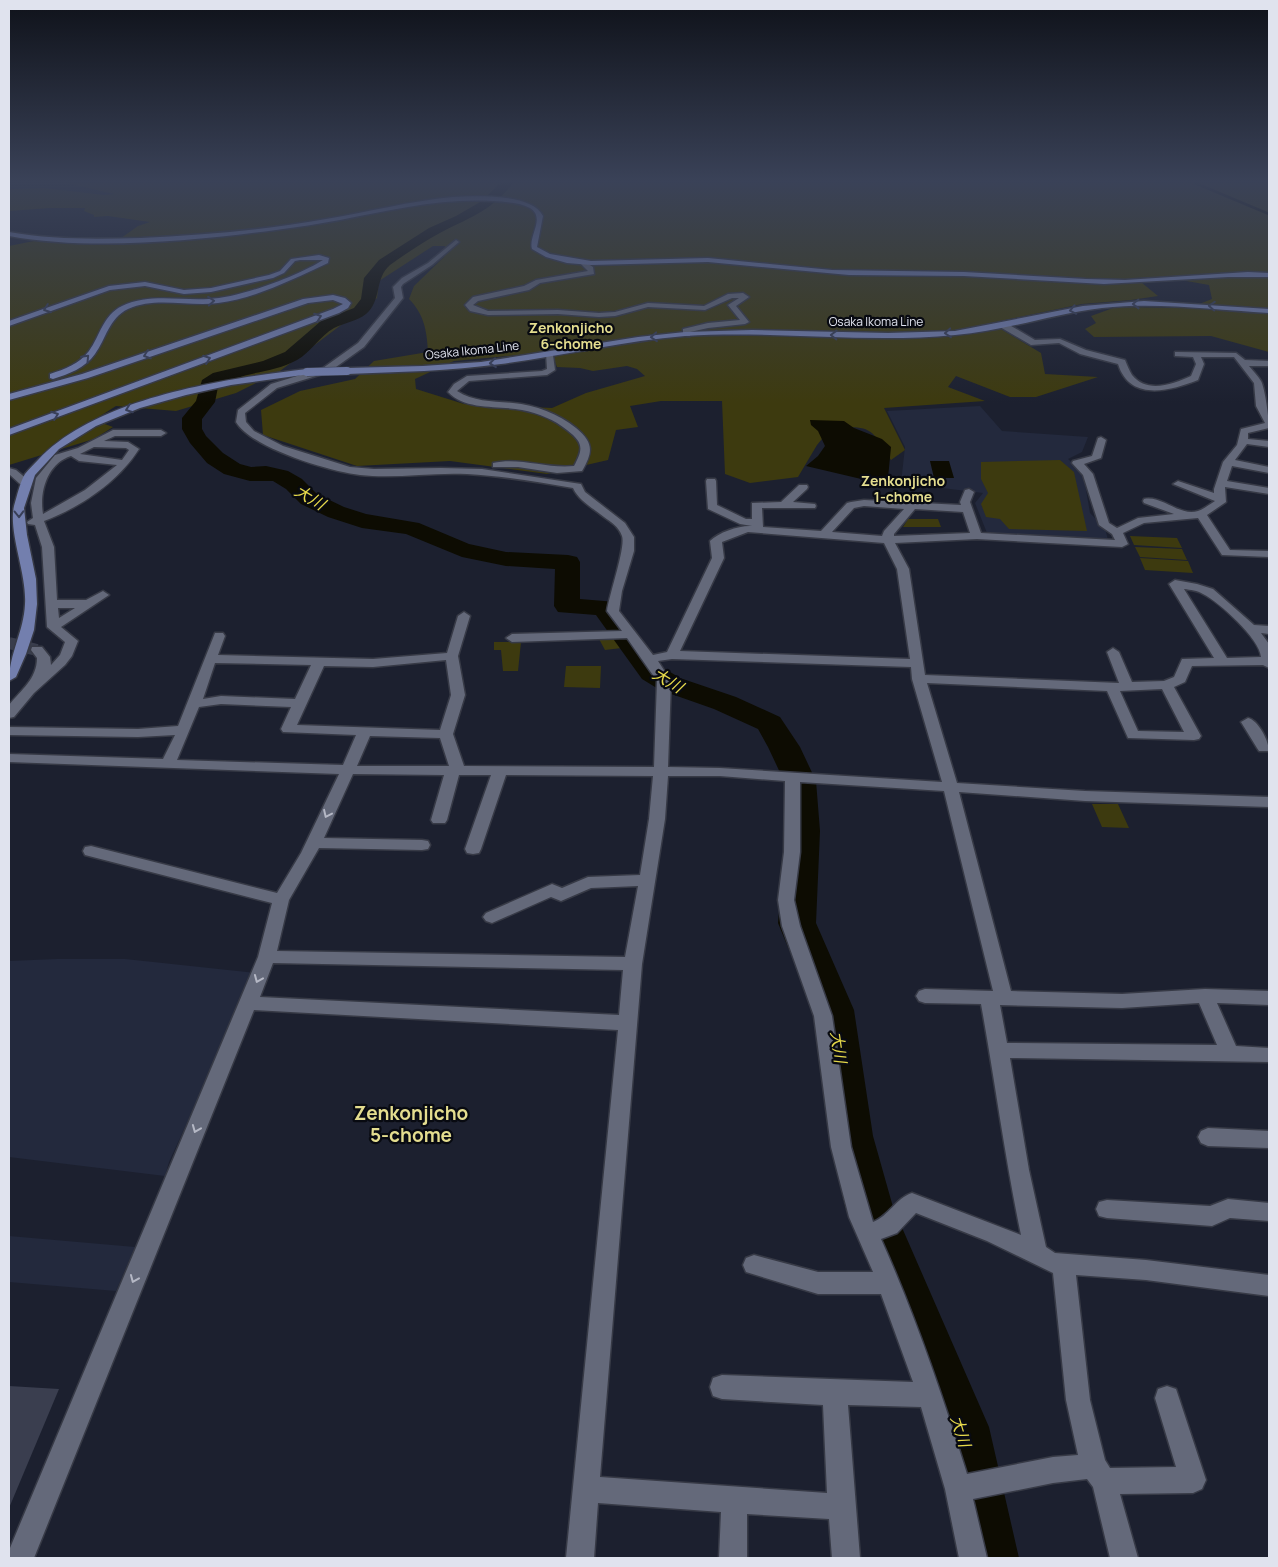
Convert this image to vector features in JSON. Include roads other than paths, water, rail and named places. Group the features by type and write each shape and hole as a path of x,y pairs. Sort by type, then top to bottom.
{"main road":[{"path":"9,324 109,288 132,284 152,285 184,292 205,290 271,277 282,272 293,260 318,256"},
{"path":"16,385 50,377 71,370 80,364 88,358 116,312 141,303 162,301 208,302 227,299 290,278 326,262 327,259 319,256"},
{"path":"547,256 582,262 695,260 833,272 966,274 1103,282 1144,282 1230,275 1269,275"},
{"path":"9,397 86,376 230,326 319,299 340,298 347,303 336,311 9,432"},
{"name":"Osaka Ikoma Line","path":"9,678 25,638 32,608 30,580 20,529 19,508 24,482 39,462 72,436 116,414 175,394 242,380 307,372 440,368 500,362 638,339 687,334 930,335 1000,326 1102,306 1171,304 1269,311"}],"street":[{"path":"439,256 429,265 400,282 397,287 398,298 393,308 360,346 326,370 274,386 241,412 239,418 242,425 258,438 330,467 344,470 362,472 466,471 508,474 577,486 581,494 621,525 628,537 628,551 616,591 613,611 650,659 664,682 661,771 657,818 633,964 580,1558"},
{"path":"582,262 591,268 592,273 538,281 526,288 476,299 470,305 473,309 488,313 558,312 599,315 615,314 648,304 705,308 731,296 743,295 745,297 732,305 745,322 695,327 686,331 687,334"},
{"path":"1000,326 1034,343 1060,341 1083,352 1122,362 1124,371 1133,382 1148,388 1164,388 1195,378 1200,364 1195,353"},
{"path":"1117,532 1142,520 1195,515 1221,502 1219,489 1228,462 1242,446 1244,431 1269,422 1259,398 1258,383 1236,355 1178,354"},
{"path":"466,471 501,464 524,465 564,472 578,469 586,452 583,440 566,423 541,412 522,407 471,402 459,398 452,392 456,386 467,379 544,373 551,370 549,355"},
{"path":"1243,363 1269,363"},
{"path":"29,690 54,670 70,650 72,641 53,627 48,547 35,521 36,503 42,478 58,457 93,444 113,432 161,433"},
{"path":"711,481 712,507 744,522 758,526 824,535 888,540 977,536 1122,544 1117,532 1104,525 1088,474 1077,463 1096,458 1101,440"},
{"path":"1242,441 1269,444"},
{"path":"35,521 108,480 125,463 134,449 128,445 93,444"},
{"path":"73,453 79,458 125,463"},
{"path":"1228,462 1269,470"},
{"path":"9,472 12,472 24,482"},
{"path":"1222,483 1269,491"},
{"path":"1178,484 1220,499"},
{"path":"784,505 803,487"},
{"path":"969,492 964,502 977,536"},
{"path":"1148,501 1195,515 1226,553 1269,554"},
{"path":"824,535 851,505 864,503 967,510"},
{"path":"758,526 756,505 811,506"},
{"path":"912,506 888,533 888,540 903,570 919,678 940,746 996,997 999,1050 1008,1096 1018,1170 1036,1253"},
{"path":"672,655 718,558 716,541 724,536 758,526"},
{"path":"919,678 1112,687 1166,684 1180,679 1187,662 1222,660 1268,662 1267,649 1250,629 1209,592 1194,586 1175,584 1222,660"},
{"path":"53,627 104,595"},
{"path":"51,604 91,604"},
{"path":"439,820 456,771 446,734 458,695 452,656 464,616"},
{"path":"1250,629 1269,630"},
{"path":"512,638 539,636 590,638 630,634"},
{"path":"168,764 184,730 219,636"},
{"path":"9,714 44,669 44,657 37,650"},
{"path":"1113,652 1127,686"},
{"path":"650,659 672,655 916,663"},
{"path":"210,659 373,663 452,656"},
{"path":"319,662 288,729 446,734"},
{"path":"1112,687 1133,735 1194,736 1166,684"},
{"path":"194,704 221,700 300,703"},
{"path":"1248,722 1263,739"},
{"path":"9,731 138,733 184,730"},
{"path":"20,1558 267,957 281,900 314,843 364,732"},
{"path":"9,758 347,770 720,772 1085,796 1269,802"},
{"path":"473,849 500,772"},
{"path":"798,778 786,900 791,926 824,1016 841,1147 860,1217 889,1283 930,1395 958,1489 973,1558"},
{"path":"314,843 422,845"},
{"path":"91,851 281,900"},
{"path":"492,917 552,890 561,895 588,884 647,880"},
{"path":"267,957 633,964"},
{"path":"925,996 1122,1001 1205,996 1269,998"},
{"path":"1205,996 1230,1053"},
{"path":"248,1003 628,1023"},
{"path":"999,1050 1269,1055"},
{"path":"1208,1137 1269,1140"},
{"path":"868,1234 889,1226 912,1202 995,1234 1036,1253 1051,1263 1146,1270 1269,1285"},
{"path":"1107,1209 1212,1216 1228,1208 1269,1212"},
{"path":"1062,1264 1067,1288 1078,1400 1124,1558"},
{"path":"754,1266 818,1283 889,1283"},
{"path":"722,1387 835,1393 930,1395"},
{"path":"835,1393 841,1507 846,1558"},
{"path":"958,1489 1053,1470 1193,1480 1167,1398"},
{"path":"585,1489 841,1507"},
{"path":"733,1558 734,1500"}],"waterway":[{"name":"大川","path":"395,256 384,263 372,278 369,299 360,311 327,325 291,356 269,365 220,377 209,384 205,402 192,418 192,429 197,439 215,458 232,469 250,474 266,473 280,476 294,484 309,499 336,512 362,521 411,528 462,550 506,559 568,562 567,606 607,608 608,614 652,673 670,684 725,703 769,723 784,747 800,781 803,831 797,923 834,1010 851,1136 869,1207 962,1427 990,1558"}],"tunnel":[{"path":"9,643 37,650"}],"district":[{"name":"Zenkonjicho 6-chome","path":"571,336"},
{"name":"Zenkonjicho 1-chome","path":"903,488"},
{"name":"Zenkonjicho 5-chome","path":"411,1124"}]}
